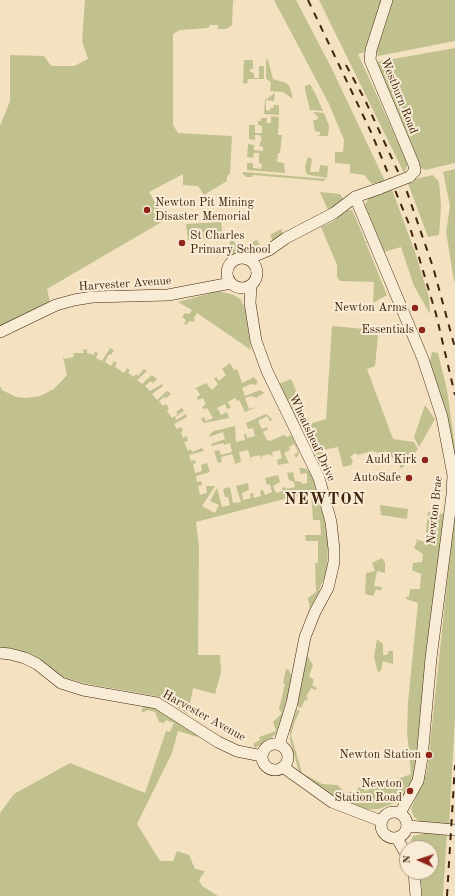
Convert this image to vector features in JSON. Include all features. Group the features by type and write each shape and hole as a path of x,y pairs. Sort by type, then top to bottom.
{"street":[{"name":"Westburn Road","path":"355,197 409,177 415,171 414,165 370,60 371,50 387,0"},
{"path":"248,259 256,268 257,277 251,285 232,281 228,268 234,260 239,258 248,259 269,250 286,238 334,213 355,197"},
{"name":"Newton Brae","path":"355,197 423,359 442,417 453,475 452,495 431,658 422,758 418,781 400,813"},
{"path":"256,268 269,250"},
{"name":"Harvester Avenue","path":"0,332 56,305 74,300 100,297 168,295 232,281"},
{"name":"Wheatsheaf Drive","path":"232,281 250,304"},
{"name":"Wheatsheaf Drive","path":"251,285 250,304 256,341 267,371 318,478 331,522 334,548 334,562 328,588 315,612 306,636 292,703 279,745"},
{"name":"Harvester Avenue","path":"0,653 25,658 37,664 61,684 98,693 137,698 157,703 218,742 237,751 262,756"},
{"path":"279,745 287,753 284,767 271,770 263,763 262,756 268,746 279,745"},
{"path":"284,767 305,784 332,802 381,821"},
{"path":"394,811 400,813 407,820 408,826 404,834 397,838 390,838 385,835 380,826 381,821 388,813 394,811"},
{"path":"408,826 455,830"},
{"path":"397,838 399,842"},
{"path":"415,880 416,896"}],"green space":[{"path":"85,0 235,0 233,1 232,25 226,29 218,29 218,25 210,25 208,28 180,30 173,34 173,125 178,133 232,136 230,174 227,176 227,181 204,195 198,186 183,185 183,174 149,192 165,220 47,289 50,302 0,327 0,126 10,101 10,55 44,56 51,66 74,66 88,59 82,41"},
{"path":"274,0 296,0 332,69 385,181 372,184 364,175 350,173 350,164 335,163 335,152 343,152 344,140 329,104"},
{"path":"319,0 384,0 365,52 358,54 408,164 404,173"},
{"path":"392,0 455,0 455,41 378,56 376,48"},
{"path":"455,48 455,163 425,170 421,168 374,65 376,62"},
{"path":"266,59 268,60 273,79 286,83 290,87 293,99 283,92 270,91 271,83 266,78"},
{"path":"244,60 253,60 253,69 250,69 250,72 254,73 254,78 259,78 259,66 264,66 264,79 248,79 247,84 243,83"},
{"path":"310,84 323,111 310,110 305,86"},
{"path":"275,93 274,101 266,100 266,110 270,111 270,108 273,108 274,105 279,105 279,115 264,114 265,100"},
{"path":"313,112 324,113 329,126 328,136 316,136 320,135 320,132 315,131 313,120 317,120 318,117"},
{"path":"271,116 279,117 278,135 282,135 280,153 278,153 277,162 284,163 285,173 247,170 247,163 253,163 253,168 261,169 262,164 259,163 259,153 254,153 253,158 247,157 248,144 254,145 254,150 263,151 263,147 259,146 262,140 260,135 255,135 255,140 249,139 249,125 255,125 255,133 262,133 262,126 258,125 258,121 261,121 261,118 267,118 267,123 271,123"},
{"path":"308,157 312,159 310,172 319,172 320,165 328,166 327,178 309,175 306,173 305,166"},
{"path":"455,169 454,281 446,232 450,206 443,172"},
{"path":"242,173 326,179 324,181 253,175 252,177 246,177"},
{"path":"433,175 439,182 441,206 439,235 428,237 407,181"},
{"path":"391,187 415,252 429,298 430,314 414,286 401,247 380,253 364,206 370,196"},
{"path":"320,192 340,194 343,198 342,201 328,210"},
{"path":"348,210 352,210 355,216 387,295 373,303 374,282 340,281 337,277 337,265 321,227 332,222"},
{"path":"221,222 223,237 188,240 186,224"},
{"path":"281,229 283,234 264,248 252,252 231,254 226,259 230,252 230,233 238,249 257,240 261,247 273,241 270,235"},
{"path":"219,291 234,295 241,300 245,309 251,350 197,313 194,318 195,322 189,321 187,325 184,324 186,320 182,317 185,313 189,314 192,310 178,302"},
{"path":"332,326 376,330 378,336 375,366 367,369 393,439 414,442 418,449 401,469 399,463 385,451 382,454 372,451 358,455 355,453 350,457 353,461 351,465 343,467 338,447 323,450 324,454 315,456 297,422 279,384 291,379 296,390 294,403 299,422 308,417 310,424 326,419"},
{"path":"110,348 114,350 111,355 109,354 105,362 111,366 114,361 117,363 115,367 124,373 127,368 130,370 128,373 134,377 136,374 138,376 144,369 147,371 137,380 142,384 152,375 157,379 153,383 151,381 145,386 150,391 162,384 163,386 152,394 157,400 167,391 171,394 159,401 163,406 166,404 169,408 167,411 172,418 178,414 176,412 182,408 184,411 175,417 176,420 186,414 187,417 174,424 177,429 181,427 183,430 181,432 183,438 187,436 188,441 184,442 188,451 191,449 192,452 202,448 204,451 189,455 191,461 195,460 196,463 193,464 195,473 202,471 201,465 207,463 210,472 196,476 197,482 201,481 202,485 198,486 200,495 207,493 206,486 215,486 202,506 215,513 219,505 210,501 217,488 222,507 230,505 228,497 225,497 223,489 230,487 233,503 241,502 236,486 248,483 249,490 242,493 243,500 251,498 250,494 253,493 254,498 261,496 260,491 263,490 265,495 272,492 270,484 267,485 265,478 278,475 280,482 273,486 276,493 283,491 282,488 285,487 286,489 295,487 294,482 289,480 287,473 293,472 295,481 302,482 302,484 307,483 307,473 301,474 299,468 303,468 307,469 312,475 324,517 328,545 327,571 310,609 308,598 316,592 315,563 318,563 318,541 306,541 305,535 321,535 320,520 313,520 311,492 196,522 199,547 198,655 220,655 221,672 215,694 193,688 188,714 161,697 83,683 63,677 44,664 0,649 0,386 2,390 16,397 27,398 40,396 54,389 67,375 63,357 65,359 74,357 73,353 84,353 83,350 87,349 87,353 94,355 95,352 98,353 96,358 102,361"},
{"path":"432,352 438,353 447,390 455,447 455,464 432,376 430,362"},
{"path":"230,363 234,370 237,369 242,383 254,377 258,382 256,384 257,385 251,384 242,388 245,396 260,390 264,393 256,398 252,396 245,398 249,409 257,407 245,412 239,400 237,401 235,398 228,402 231,408 227,409 225,404 217,408 221,415 227,412 229,418 204,423 201,419 204,417 206,421 213,418 207,408 203,409 202,407 206,404 203,398 198,400 197,397 200,395 197,389 194,389 206,383 212,390 218,384 214,379 216,377 219,381 226,375 222,369"},
{"path":"425,405 435,419 419,447 414,437"},
{"path":"266,414 273,420 270,421 267,416 258,421 262,429 267,427 268,429 263,432 267,440 270,441 284,435 287,437 291,435 299,452 298,456 296,458 294,455 298,452 294,444 289,447 290,450 284,453 289,463 278,465 277,460 282,458 280,450 272,452 273,457 270,454 262,456 261,460 260,455 251,457 252,463 248,450 239,452 241,462 230,465 235,463 232,454 221,457 222,462 218,463 214,451 219,450 221,455 232,452 230,443 212,446 211,444 225,439 223,432 209,437 210,434 214,431 235,426 236,442 245,440 244,434 246,434 247,438 255,436 253,428 248,429 246,423"},
{"path":"380,505 408,509 407,519 381,515"},
{"path":"455,507 455,718 449,825 420,822 414,817 411,809 426,774 428,763"},
{"path":"428,512 444,514 417,764 407,791 399,801 379,809 360,810 332,798 299,772 290,740 290,729 297,709 300,711 291,735 302,773 322,784 337,785 346,793 356,791 362,784 365,791 382,784 384,781 385,784 411,774 407,732 408,702 418,603 406,599 406,597 409,597 410,589 420,589 421,574 412,570 413,563 422,562 423,554 414,548 417,541 415,539 425,542"},
{"path":"382,558 385,562 385,573 377,571 374,586 382,587 381,591 376,589 373,596 365,594 366,573 375,571 372,563"},
{"path":"377,639 383,644 383,655 387,655 389,651 393,651 393,664 383,661 381,670 378,673 374,657"},
{"path":"307,655 313,665 309,676 314,680 312,685 317,688 316,690 311,688 306,697 308,698 307,701 305,700 301,708 297,706"},
{"path":"286,669 289,670 292,678 281,723 275,735 255,748 253,744 260,740 259,737 276,731 273,722 282,713 279,709 285,684 283,683"},
{"path":"147,706 160,710 198,735 197,737 178,731 172,753 137,824 160,861 173,861 177,851 189,855 195,869 205,871 199,880 202,886 218,896 0,896 0,813 14,794 70,763 145,793 166,731 170,732 174,723 166,720 164,723 159,722 155,712 148,710 141,713 143,707"},
{"path":"430,832 447,833 443,896 422,896 420,880 439,880 439,840 411,840 413,836"}],"railway":[{"path":"308,0 371,132 409,224 436,314 455,395"},
{"path":"346,65 365,100 406,189 433,267 455,348"},
{"path":"447,896 455,765"}],"place":[{"name":"Newton Pit Mining Disaster Memorial","path":"147,210"},
{"name":"St Charles Primary School","path":"182,243"},
{"name":"Newton Arms","path":"415,308"},
{"name":"Essentials","path":"422,330"},
{"name":"Auld Kirk","path":"425,460"},
{"name":"AutoSafe","path":"409,478"},
{"name":"Newton Station","path":"429,755"},
{"name":"Newton Station Road","path":"410,791"}],"district":[{"name":"NEWTON","path":"325,500"}]}
